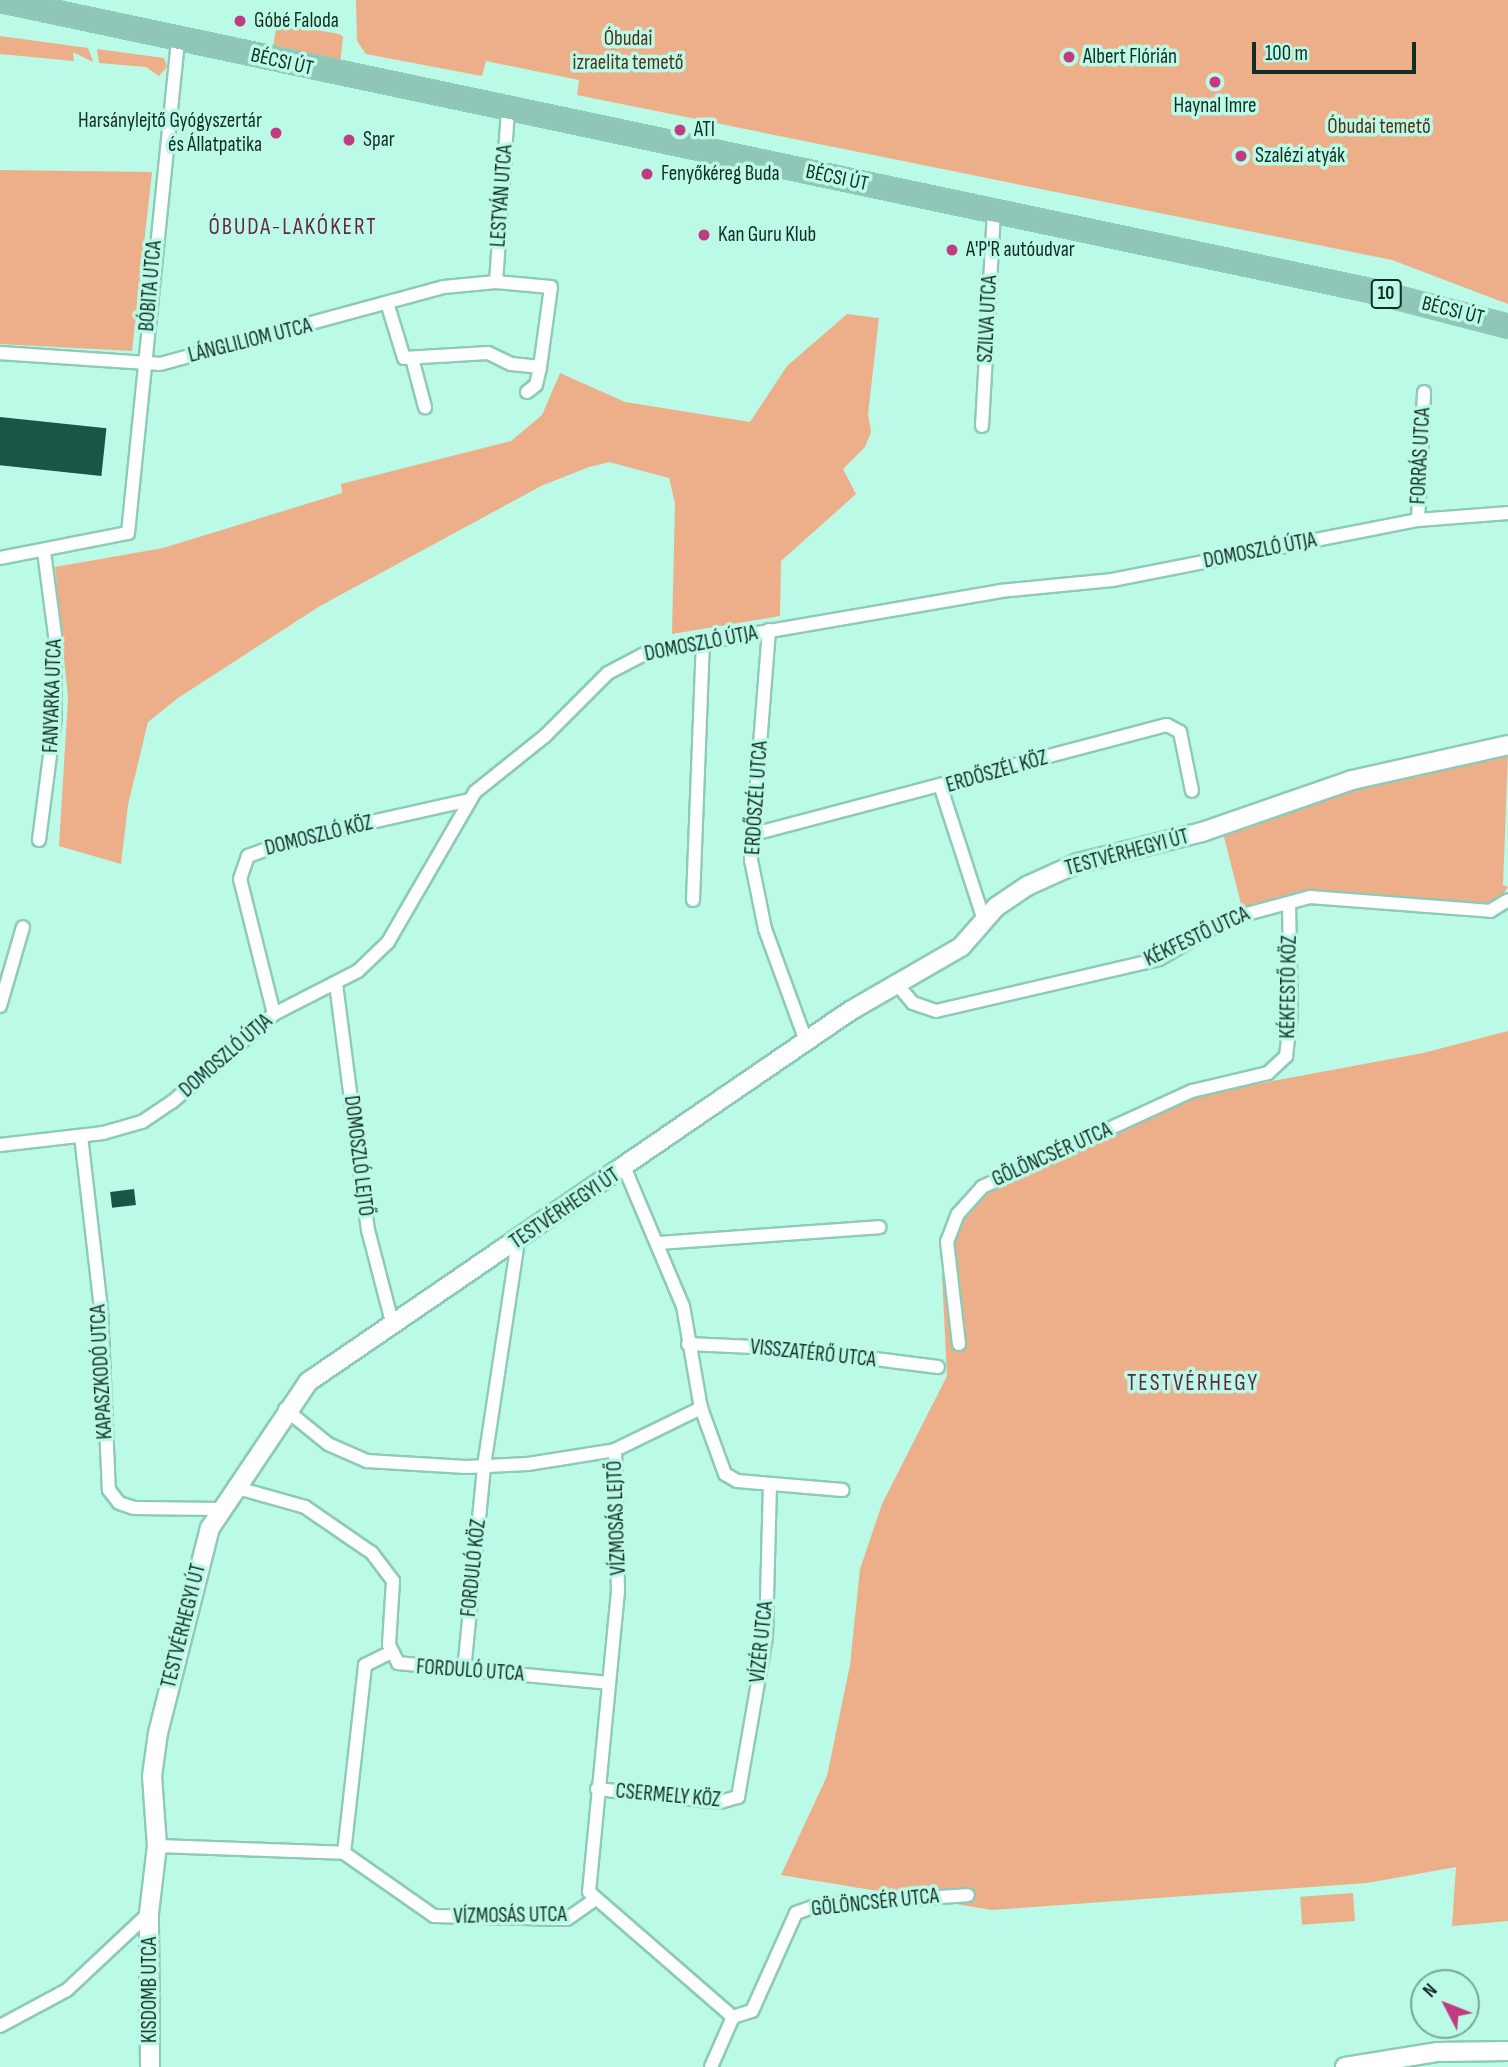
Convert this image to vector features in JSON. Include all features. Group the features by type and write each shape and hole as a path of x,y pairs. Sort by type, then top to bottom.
{"main road":[{"name":"BÉCSI ÚT","path":"0,0 508,110 1357,287 1508,326"}],"street":[{"name":"BÓBITA UTCA","path":"44,552 128,533 178,39"},
{"name":"LESTYÁN UTCA","path":"496,282 508,110"},
{"name":"SZILVA UTCA","path":"982,426 994,211"},
{"name":"LÁNGLILIOM UTCA","path":"0,353 160,364 388,306 444,287 496,282 551,287 540,367"},
{"path":"388,306 404,358 412,362 439,354 488,353 511,364 540,367 536,385 527,392"},
{"path":"412,362 425,407"},
{"name":"FORRÁS UTCA","path":"1418,520 1424,391"},
{"name":"DOMOSZLÓ ÚTJA","path":"0,1145 81,1136 158,1113 274,1014 336,984 375,958 388,942 469,800 616,668 648,652 1000,591 1112,580 1418,520 1508,513"},
{"path":"0,558 44,552"},
{"name":"FANYARKA UTCA","path":"39,840 55,717 54,626 44,552"},
{"name":"ERDŐSZÉL UTCA","path":"769,630 753,874 765,929 806,1041"},
{"path":"693,900 704,641"},
{"name":"ERDŐSZÉL KÖZ","path":"754,834 941,788 1167,724 1180,732 1192,791"},
{"name":"TESTVÉRHEGYI ÚT","path":"149,1913 157,1846 152,1776 158,1733 195,1574 220,1509 285,1409 308,1382 625,1169 806,1041 896,983 961,947 984,920 1010,896 1078,863 1202,832 1378,772 1508,745"},
{"path":"941,788 984,920"},
{"name":"DOMOSZLÓ KÖZ","path":"274,1014 240,878 248,856 295,839 469,800"},
{"name":"KÉKFESTŐ UTCA","path":"896,983 919,1007 936,1011 1159,959 1228,919 1289,906 1316,897 1490,911 1508,900"},
{"name":"KÉKFESTŐ KÖZ","path":"1279,1065 1291,1017 1289,906"},
{"path":"0,1006 23,927"},
{"name":"DOMOSZLÓ LEJTŐ","path":"336,984 368,1230 393,1326"},
{"name":"GÖLÖNCSÉR UTCA","path":"959,1344 947,1242 962,1208 982,1187 1192,1091 1254,1079 1279,1065"},
{"name":"KAPASZKODÓ UTCA","path":"81,1136 101,1310 108,1490 119,1503 134,1508 220,1509"},
{"path":"625,1169 683,1306 701,1408 725,1474 769,1484 843,1490"},
{"path":"658,1243 879,1227"},
{"path":"484,1466 518,1241"},
{"name":"VISSZATÉRŐ UTCA","path":"688,1344 797,1349 938,1367"},
{"path":"615,1450 701,1408"},
{"name":"VÍZMOSÁS LEJTŐ","path":"285,1409 328,1444 367,1461 484,1466 615,1450 619,1570 587,1881 594,1900"},
{"name":"FORDULÓ KÖZ","path":"464,1671 484,1466"},
{"name":"VÍZÉR UTCA","path":"738,1797 766,1636 769,1484"},
{"name":"FORDULÓ UTCA","path":"234,1487 305,1507 372,1552 393,1581 390,1653 405,1667 609,1683"},
{"path":"157,1846 344,1853 365,1665 390,1653"},
{"name":"CSERMELY KÖZ","path":"597,1789 720,1802 738,1797"},
{"name":"VÍZMOSÁS UTCA","path":"344,1853 434,1916 567,1919 594,1900 733,2017"},
{"name":"GÖLÖNCSÉR UTCA","path":"711,2067 733,2017 752,2011 796,1913 818,1905 968,1895"},
{"path":"0,2026 67,1990 149,1913"},
{"name":"KISDOMB UTCA","path":"149,1913 150,2067"},
{"path":"1345,2067 1438,2052 1508,2051"}],"green space":[{"name":"Óbudai temető","path":"356,0 1508,0 1508,304 1392,260 577,95 579,80 486,61 482,76 366,54 357,41"},
{"path":"277,23 339,34 343,37 340,65 273,47"},
{"path":"0,36 88,48 93,62 73,52 74,61 0,54"},
{"path":"97,49 164,58 167,67 159,76 146,67 99,63"},
{"path":"0,170 152,172 132,351 0,344"},
{"path":"847,314 879,318 868,414 871,432 865,447 843,469 856,494 781,561 780,616 672,634 675,503 669,478 609,462 589,467 541,486 320,606 178,698 148,722 128,805 121,864 59,846 68,698 55,567 163,548 342,493 341,484 511,441 542,415 560,373 625,402 750,422 787,366"},
{"path":"1508,753 1503,885 1508,887 1495,906 1345,897 1242,908 1223,833 1327,793"},
{"path":"1508,1031 1508,1921 1452,1926 1456,1867 1367,1883 992,1910 781,1875 827,1776 850,1665 860,1569 882,1504 947,1376 942,1275 960,1223 984,1191 1198,1095 1423,1053"},
{"path":"1353,1893 1355,1921 1302,1925 1300,1897"}],"building":[{"path":"0,417 106,428 101,476 0,465"},
{"path":"134,1189 136,1205 112,1208 110,1192"}],"place":[{"name":"Góbé Faloda","path":"240,21"},
{"name":"Albert Flórián","path":"1069,57"},
{"name":"Haynal Imre","path":"1215,82"},
{"name":"ATI","path":"680,130"},
{"name":"Harsánylejtő Gyógyszertár és Állatpatika","path":"276,133"},
{"name":"Spar","path":"349,140"},
{"name":"Szalézi atyák","path":"1241,156"},
{"name":"Fenyőkéreg Buda","path":"647,174"},
{"name":"Kan Guru Klub","path":"704,235"},
{"name":"A'P'R autóudvar","path":"952,250"}],"district":[{"name":"ÓBUDA-LAKÓKERT","path":"293,227"},
{"name":"TESTVÉRHEGY","path":"1193,1383"}],"park label":[{"name":"Óbudai izraelita temető","path":"628,51"}]}
